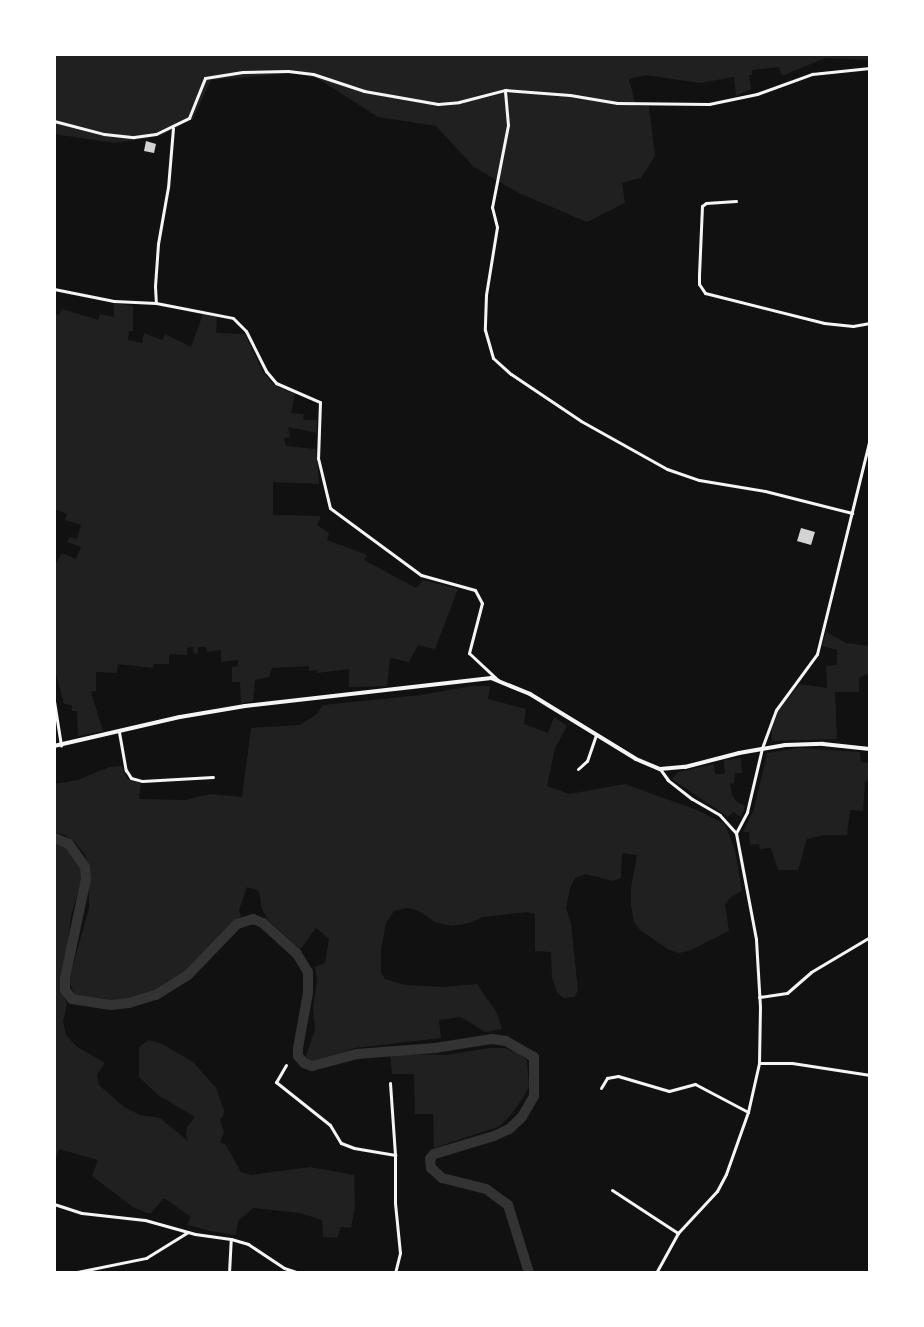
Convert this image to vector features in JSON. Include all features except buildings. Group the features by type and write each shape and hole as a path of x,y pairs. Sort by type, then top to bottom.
{"street":[{"path":"54,121 104,134 144,137 173,128 192,114 205,78 223,74 282,71 313,74 364,91 438,104 450,104 505,90 570,95 617,103 709,104 757,94 812,74 870,68"},
{"path":"505,90 508,125 492,207 497,227 486,295 485,330 493,358 510,374 580,421 667,469 699,480 765,491 852,513"},
{"path":"156,303 158,244 168,187 173,128"},
{"path":"736,201 706,203 702,206 699,284 705,293 824,323 853,326 870,323"},
{"path":"54,289 114,301 156,303 233,318 246,331 266,371 276,383 320,402 318,458 330,508 421,575 475,590 482,603 469,653 498,680 530,694 644,764 660,769 685,767 762,748 811,744 870,749"},
{"path":"736,833 751,800 762,748 776,710 817,654 870,438"},
{"path":"54,746 180,717 245,706 421,688 477,679 498,680"},
{"path":"54,700 61,745"},
{"path":"120,732 126,770 130,778 197,780 213,777"},
{"path":"578,769 587,761 596,735"},
{"path":"656,1273 678,1233 717,1191 726,1174 748,1112 759,1063 759,997 755,931 736,833 720,815 668,780 660,769"},
{"path":"759,997 787,993 811,972 870,937"},
{"path":"759,1063 792,1063 870,1075"},
{"path":"285,1065 276,1082 330,1125 342,1143 354,1148 395,1155"},
{"path":"601,1088 607,1078 618,1077 669,1091 695,1084 748,1112"},
{"path":"390,1083 400,1253 395,1273"},
{"path":"612,1190 678,1233"},
{"path":"54,1204 82,1213 146,1220 188,1232 231,1239 248,1244 284,1268 299,1273"},
{"path":"72,1273 146,1258 188,1232"},
{"path":"229,1273 231,1239"}],"shaded area":[{"path":"54,54 870,54 870,60 825,58 782,76 779,67 752,70 752,75 749,75 751,89 736,96 734,77 699,83 646,75 629,79 636,106 649,106 655,156 641,178 622,183 625,203 587,222 519,193 474,167 436,126 378,117 317,78 293,73 211,80 193,119 160,136 115,143 54,134"},
{"path":"114,303 133,306 133,331 129,331 128,340 142,343 144,333 162,340 165,334 191,347 203,314 217,317 216,333 245,334 263,372 274,385 295,394 291,413 304,414 303,420 317,420 317,433 288,427 290,437 284,438 286,446 316,449 319,484 273,482 273,515 321,516 317,525 329,533 327,540 367,555 364,560 416,588 423,580 458,589 435,649 418,645 409,662 390,658 387,686 349,687 349,669 317,673 317,670 309,671 309,666 272,668 269,677 255,680 253,701 241,703 240,682 232,682 232,667 238,666 238,660 221,662 221,650 207,652 206,647 198,647 198,653 194,654 193,647 187,648 187,655 169,654 169,664 154,664 153,668 118,664 117,673 96,672 96,691 91,692 103,731 78,736 77,711 72,711 72,705 64,704 54,666 54,566 62,553 76,559 81,547 67,542 70,537 77,539 81,525 65,520 67,514 54,509 54,313 59,315 62,309 98,320 100,314 114,317"},
{"path":"826,632 846,643 870,646 870,676 867,674 859,678 859,692 835,692 837,739 772,741 772,728 779,710 800,684 827,688 826,666 837,665 837,650 822,646"},
{"path":"472,686 490,686 488,699 526,709 524,724 548,733 554,717 567,726 555,748 547,786 569,794 625,784 697,810 725,824 735,850 742,891 732,896 725,904 729,931 689,951 679,953 669,950 640,930 634,922 631,906 631,888 637,855 622,853 621,878 613,881 586,874 575,878 570,888 566,908 571,923 578,991 574,997 563,998 557,992 552,978 551,952 535,951 535,914 527,912 483,917 470,923 451,926 435,922 417,910 406,908 394,911 386,923 381,950 381,972 385,979 405,985 443,987 477,984 497,1013 502,1029 485,1032 461,1017 439,1020 441,1038 355,1048 317,1062 308,1060 306,1056 315,1030 313,1009 317,980 315,967 325,963 329,939 316,928 300,950 269,921 262,909 259,891 247,887 239,910 241,917 226,928 186,972 168,984 153,992 120,1001 85,999 74,994 69,980 89,908 89,867 85,855 75,842 65,835 54,832 54,784 78,780 109,767 122,766 127,779 141,783 139,799 185,800 210,794 242,797 251,728 300,725 317,714 323,705 421,695"},
{"path":"799,748 860,752 861,762 870,763 870,782 865,781 863,811 850,810 847,835 824,835 807,839 798,870 778,870 771,848 760,849 759,844 750,845 749,832 743,832 754,809 767,753"},
{"path":"741,758 742,773 735,773 734,783 730,784 732,795 737,802 745,806 741,817 733,812 728,817 672,779 678,772 714,764 715,774 725,774 724,760"},
{"path":"54,844 66,848 78,858 83,876 71,916 61,971 60,985 67,1004 63,1021 66,1035 76,1046 105,1063 97,1075 99,1085 124,1107 140,1115 160,1118 188,1141 187,1127 195,1117 158,1095 139,1077 139,1047 149,1040 162,1044 193,1062 216,1088 224,1110 223,1117 220,1119 224,1133 220,1142 226,1145 241,1172 251,1175 310,1167 354,1175 355,1207 351,1228 341,1227 337,1238 323,1237 322,1220 300,1213 253,1208 238,1221 236,1235 210,1231 187,1225 191,1217 164,1198 150,1214 133,1207 92,1176 98,1160 59,1149 54,1163"},
{"path":"505,1048 520,1054 527,1060 529,1087 509,1117 498,1127 434,1148 433,1114 415,1114 414,1074 392,1074 390,1054 446,1055"}],"waterway":[{"path":"54,838 69,844 85,867 86,879 65,978 65,990 72,999 111,1005 129,1003 156,995 188,975 237,924 253,919 263,923 297,954 308,972 308,993 298,1048 298,1056 304,1063 312,1066 357,1054 435,1048 492,1039 506,1041 534,1057 534,1096 522,1117 509,1129 494,1136 434,1154 430,1159 431,1168 442,1178 486,1189 508,1205 529,1273"}]}
